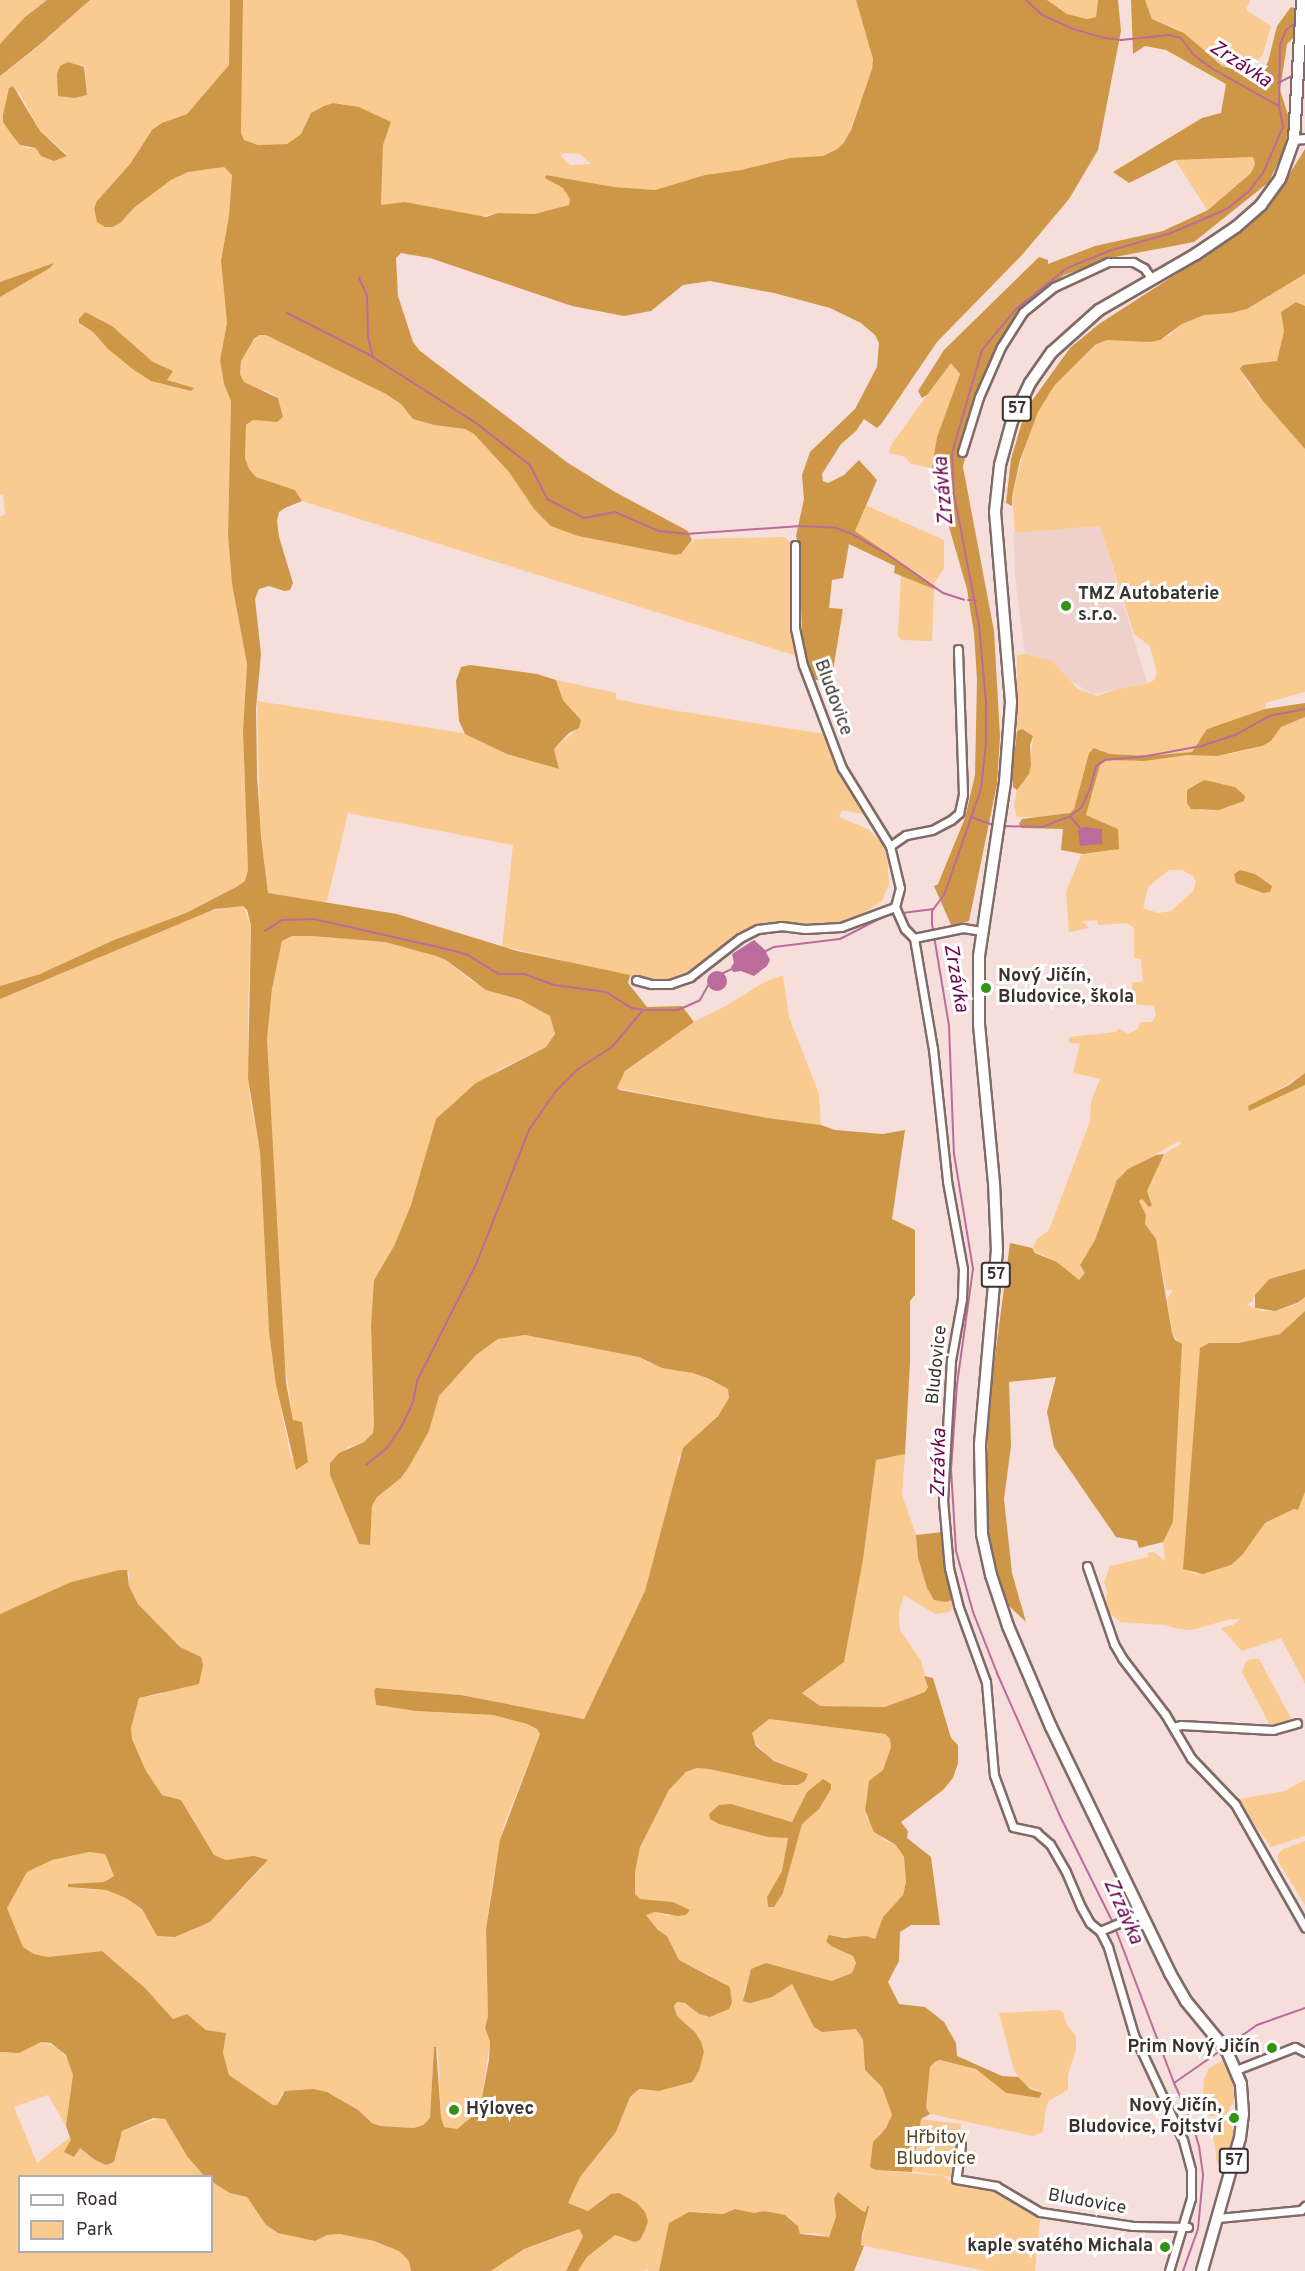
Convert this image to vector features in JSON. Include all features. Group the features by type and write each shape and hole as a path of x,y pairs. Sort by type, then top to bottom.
{"main road":[{"name":"57","path":"1202,2271 1242,2129 1243,2095 1236,2070 1224,2047 1181,1995 1140,1914 1027,1672 999,1599 984,1544 980,1507 980,1444 997,1251 994,1183 978,1012 981,932 1009,744 1011,702 995,512 1004,448 1024,393 1052,352 1100,310 1210,245 1256,209 1280,179 1299,139 1298,72 1302,0"}],"street":[{"path":"962,452 979,397 997,356 1023,312 1054,287 1112,261 1136,263 1152,279"},
{"name":"Bludovice","path":"795,545 795,628 803,665 842,768 890,846 900,880 900,894 895,907 905,929 917,937 933,1049 947,1180 963,1269 962,1299 951,1360 944,1488 948,1568 958,1605 986,1682 994,1775 1013,1827 1036,1832 1050,1844 1090,1923 1102,1930 1134,2035 1183,2140 1191,2170 1191,2198 1185,2226 1169,2271"},
{"path":"890,846 906,835 932,830 951,820 961,807 963,794 958,649"},
{"path":"636,980 651,984 680,981 700,971 740,938 758,929 781,926 841,927 895,907"},
{"path":"917,937 963,928 981,932"},
{"path":"1087,1566 1114,1644 1173,1727 1191,1758 1235,1804 1305,1927"},
{"path":"1173,1727 1181,1725 1273,1730 1297,1723"},
{"path":"1102,1930 1140,1914"},
{"path":"1236,2070 1295,2047 1305,2052"},
{"name":"Bludovice","path":"961,2145 956,2179 996,2186 1040,2212 1133,2226 1185,2226"},
{"path":"1218,2218 1301,2210 1305,2206"}],"shaded area":[{"path":"47,0 90,0 0,76 0,44 25,17"},
{"path":"230,0 243,0 241,133 244,140 258,145 287,144 301,134 311,113 324,106 333,103 359,107 391,122 383,145 381,205 405,202 486,217 498,213 535,214 569,205 570,199 563,188 545,178 546,175 614,187 655,190 705,175 741,170 790,158 823,156 837,149 843,144 851,130 872,69 873,59 856,0 1047,0 1067,14 1087,19 1096,17 1098,0 1118,0 1121,31 1098,150 1069,199 1022,255 937,342 882,423 877,428 864,419 856,431 841,444 822,474 823,481 828,483 844,475 859,460 877,480 855,531 935,586 934,589 894,573 895,566 849,544 843,578 832,580 829,608 843,609 831,683 813,679 802,636 799,546 796,536 804,499 802,475 810,452 855,409 877,367 879,343 875,335 861,323 830,308 774,293 710,281 683,285 651,311 624,316 572,306 430,258 401,253 396,258 398,296 413,342 420,351 568,463 615,492 688,531 692,540 681,554 675,555 578,536 551,526 534,509 509,472 474,434 465,429 434,425 413,419 401,404 386,394 266,335 259,335 254,339 241,361 240,374 244,382 278,398 283,417 277,422 253,420 246,425 245,458 249,469 256,477 295,490 302,501 279,512 277,521 279,537 293,583 290,590 284,591 269,586 259,589 255,599 261,654 256,708 257,776 268,893 397,914 517,951 630,975 628,983 647,1007 682,1006 694,1022 625,1071 617,1088 620,1090 768,1118 821,1125 835,1130 883,1134 905,1130 892,1219 915,1230 915,1295 910,1301 910,1362 905,1454 876,1460 863,1560 844,1662 802,1693 820,1706 885,1707 925,1692 928,1687 924,1676 933,1678 951,1738 958,1745 958,1763 953,1778 943,1790 901,1822 908,1831 907,1838 931,1857 940,1925 911,1925 900,1932 899,1961 888,1982 899,2004 925,2007 944,2022 956,2043 957,2056 1002,2076 1018,2077 1030,2089 1042,2093 1039,2098 1006,2093 976,2069 940,2060 935,2062 930,2067 926,2108 930,2114 921,2119 912,2172 876,2170 870,2167 873,2142 886,2128 892,2115 882,2087 865,2070 863,2040 856,2029 822,2032 814,2027 792,1984 772,1997 750,2003 743,2001 751,1969 766,1963 832,1981 852,1973 856,1963 853,1956 831,1946 826,1941 829,1935 844,1938 866,1936 875,1939 883,1917 903,1895 906,1882 904,1857 896,1845 874,1832 865,1810 869,1781 883,1770 891,1747 890,1739 885,1734 769,1719 752,1733 756,1746 774,1761 808,1774 805,1781 798,1785 783,1785 709,1769 697,1768 686,1772 669,1790 640,1847 635,1872 635,1894 640,1899 673,1902 690,1910 686,1915 678,1916 655,1912 646,1915 658,1930 667,1936 679,1960 730,1987 732,2002 729,2009 710,2017 699,2014 685,2003 677,2002 674,2006 677,2016 695,2032 701,2042 704,2052 699,2071 692,2082 659,2091 639,2089 630,2097 616,2132 580,2177 568,2203 588,2211 611,2194 619,2193 637,2203 645,2212 648,2221 645,2230 640,2240 635,2242 615,2235 587,2257 578,2271 566,2271 583,2236 579,2229 524,2249 491,2271 411,2271 409,2261 399,2251 374,2241 340,2234 327,2235 315,2241 278,2233 266,2225 247,2197 230,2193 213,2183 213,2175 203,2175 187,2156 165,2119 153,2118 122,2131 114,2162 106,2165 95,2160 80,2148 74,2157 64,2152 71,2140 66,2126 73,2075 66,2055 51,2043 41,2042 19,2053 0,2052 0,1614 71,1582 127,1570 129,1586 138,1604 180,1647 201,1657 203,1665 199,1684 139,1698 131,1728 132,1739 146,1771 162,1795 181,1800 214,1855 226,1860 254,1856 268,1860 210,1922 175,1937 157,1936 142,1909 126,1898 106,1890 68,1887 68,1884 104,1882 114,1876 105,1854 89,1852 52,1860 27,1872 7,1908 23,1947 34,1954 48,1957 102,1951 145,1988 173,2019 187,2014 206,2030 226,2033 223,2053 229,2075 273,2105 277,2105 285,2091 314,2089 327,2092 380,2126 414,2128 423,2125 430,2118 434,2047 436,2047 441,2117 444,2127 457,2129 474,2115 481,2102 489,2060 490,2041 485,2028 488,2016 486,1929 500,1840 540,1734 537,1729 527,1724 493,1715 416,1711 376,1705 374,1691 376,1688 461,1695 584,1719 645,1591 683,1448 718,1416 729,1398 728,1389 707,1378 693,1373 662,1368 639,1357 525,1335 498,1339 476,1355 439,1396 429,1431 410,1465 401,1478 377,1497 372,1506 370,1545 359,1544 330,1475 330,1463 339,1453 364,1442 373,1433 371,1325 374,1280 394,1246 411,1205 436,1119 476,1083 546,1047 555,1034 550,1016 521,1000 486,990 446,960 436,956 385,942 311,936 292,936 282,941 272,989 267,1039 286,1383 293,1420 302,1422 308,1462 296,1470 276,1385 269,1332 260,1152 248,1078 251,925 247,910 243,906 215,909 0,999 0,986 40,974 112,941 186,913 238,886 245,881 248,870 243,731 247,664 232,584 228,535 231,401 224,384 220,360 227,323 221,261 229,215 232,175 224,167 188,172 171,180 135,207 120,223 112,227 105,227 97,222 94,208 97,201 130,164 152,130 162,123 187,114 229,65"},
{"path":"1131,0 1145,0 1152,19 1184,33 1222,66 1248,73 1263,71 1268,62 1277,26 1291,7 1295,8 1295,36 1287,44 1280,90 1290,121 1284,149 1269,182 1194,242 1115,257 1064,275 1021,310 1001,338 970,433 963,467 994,631 1000,737 997,784 969,921 952,927 934,886 938,884 965,818 975,775 977,680 974,633 967,589 932,468 937,437 960,374 951,363 927,395 922,398 918,391 944,350 1039,257 1048,260 1048,264 1095,246 1163,231 1208,210 1251,173 1255,164 1253,157 1175,160 1129,183 1113,172 1202,118 1221,113 1226,84 1166,50 1145,46 1133,54"},
{"path":"68,62 84,67 87,95 74,98 58,96 57,74 60,66"},
{"path":"13,86 40,131 67,156 54,161 41,156 36,148 20,145 12,135 3,122 3,115 9,88"},
{"path":"1305,149 1305,274 1247,309 1204,315 1182,324 1160,340 1150,342 1107,340 1095,345 1054,386 1038,412 1020,460 1012,506 1006,503 1011,459 1026,409 1070,348 1099,324 1243,231 1274,199"},
{"path":"54,263 50,268 0,297 0,282"},
{"path":"1296,302 1305,306 1305,449 1263,401 1240,369 1243,365 1277,361 1284,331 1281,312"},
{"path":"85,312 112,326 153,362 173,371 167,380 194,388 191,391 151,381 134,370 108,349 93,332 79,323 79,319"},
{"path":"1100,526 1147,683 1093,694 1069,680 1051,660 1025,654 1016,586 1013,533"},
{"path":"470,665 537,674 556,680 563,700 581,720 579,728 569,733 554,749 559,769 507,754 465,734 459,721 456,681 461,667"},
{"path":"1305,703 1305,717 1281,727 1271,741 1262,746 1217,756 1188,755 1145,761 1106,760 1100,765 1086,815 1118,829 1119,849 1083,854 1061,850 1063,829 1022,828 1019,824 1022,819 1070,813 1074,809 1089,753 1094,748 1110,754 1147,756 1192,752 1207,729 1265,709"},
{"path":"1022,729 1033,736 1030,745 1031,765 1029,774 1017,790 1013,787 1012,773 1017,731"},
{"path":"1204,780 1235,787 1245,796 1244,801 1219,810 1191,809 1187,803 1187,790"},
{"path":"1084,827 1102,829 1102,844 1080,846 1078,830"},
{"path":"1240,870 1255,874 1272,886 1270,892 1263,893 1236,883 1234,874"},
{"path":"754,940 765,950 770,960 767,966 754,976 741,971 733,972 732,954"},
{"path":"717,971 724,974 727,981 724,988 717,991 710,988 707,981 710,974"},
{"path":"1305,1073 1305,1085 1249,1111 1248,1106 1289,1085"},
{"path":"1164,1154 1147,1191 1152,1205 1149,1207 1142,1199 1139,1201 1146,1215 1145,1224 1156,1239 1172,1333 1175,1340 1182,1344 1173,1522 1163,1542 1139,1548 1137,1541 1116,1537 1054,1447 1047,1412 1056,1377 1009,1382 1011,1446 1004,1499 1012,1573 1026,1622 1008,1605 993,1564 985,1515 989,1402 1010,1243 1032,1248 1035,1253 1057,1262 1079,1280 1085,1273 1080,1265 1095,1240 1117,1180 1128,1169 1156,1155"},
{"path":"1305,1269 1305,1297 1297,1303 1275,1311 1255,1308 1255,1295 1269,1279"},
{"path":"1305,1311 1305,1492 1298,1510 1294,1509 1265,1523 1243,1554 1231,1565 1203,1574 1183,1569 1200,1348 1209,1343 1239,1343 1280,1334"},
{"path":"942,1532 952,1600 946,1602 934,1600 927,1588 918,1558 916,1535"},
{"path":"823,1779 831,1784 831,1789 819,1809 802,1824 783,1893 774,1907 768,1907 767,1897 782,1871 788,1838 768,1837 719,1824 710,1819 709,1814 719,1805 731,1804 792,1822 807,1792"},
{"path":"838,2192 865,2212 868,2205 869,2207 862,2235 861,2245 864,2246 854,2271 659,2271 669,2223 689,2212 723,2214 735,2209 754,2213 764,2211 785,2215 798,2226 800,2234 829,2237 836,2217 834,2198"}],"green space":[{"path":"0,0 47,0 25,17 0,44"},
{"path":"90,0 230,0 229,65 187,114 152,130 130,164 97,201 94,208 95,215 126,217 135,207 171,180 188,172 224,167 232,175 229,215 221,261 227,323 220,360 224,384 231,401 228,535 232,584 247,664 243,731 248,870 245,881 238,886 186,913 40,974 0,986 0,517 5,514 3,494 0,495 0,297 52,264 0,282 0,76 38,47","holes":["68,62 85,67 87,95 67,98","18,90 40,131 67,154 59,157 36,148 27,148 20,145 12,135","79,324 112,326 153,362 172,371 167,380 193,389 191,391 151,381 108,349 93,332"]},
{"path":"243,0 856,0 873,59 872,69 847,139 843,145 823,156 784,159 741,170 705,175 655,190 614,187 546,175 546,178 563,188 570,199 570,205 535,214 498,213 479,217 405,202 381,206 383,145 391,122 344,104 333,103 311,113 301,134 287,144 258,145 244,140 241,133","holes":["563,153 580,154 591,164 570,165 561,156"]},
{"path":"1047,0 1098,0 1096,17 1087,19 1067,14"},
{"path":"1145,0 1250,0 1246,10 1271,26 1263,54 1250,66 1222,66 1178,29 1152,19"},
{"path":"1253,157 1255,164 1251,173 1208,211 1175,160"},
{"path":"1305,274 1305,306 1284,331 1277,361 1244,365 1243,373 1248,383 1305,449 1305,692 1266,703 1265,709 1207,729 1192,752 1147,756 1109,754 1099,749 1089,753 1074,809 1070,813 1055,817 1017,817 1014,806 1017,790 1029,774 1033,736 1022,729 1017,731 1017,655 1025,654 1051,660 1078,689 1097,696 1117,689 1149,683 1154,680 1157,673 1150,646 1134,634 1100,526 1015,533 1012,496 1028,434 1038,412 1054,386 1095,345 1107,340 1169,336 1182,324 1205,314 1231,313 1247,309"},
{"path":"259,335 266,335 301,351 386,394 401,404 413,419 434,425 465,429 474,434 509,472 534,509 578,536 676,555 681,554 695,539 785,537 790,543 793,558 791,623 797,656 302,501 295,490 256,477 249,469 245,458 246,426 253,420 283,417 278,397 267,391 252,388 244,382 240,374 241,361 246,350"},
{"path":"951,362 960,374 937,437 932,468 911,464 905,457 889,453 891,445"},
{"path":"865,505 944,540 944,568 934,584 854,531"},
{"path":"901,575 934,589 932,641 902,640 898,635"},
{"path":"556,680 616,693 616,699 665,709 825,734 839,769 867,815 842,810 839,817 868,829 882,844 887,856 889,884 882,901 853,920 838,924 779,922 755,926 730,940 692,972 663,981 645,980 502,946 513,845 348,813 327,901 321,903 268,893 260,824 257,701 469,734 492,747 558,769 554,749 575,731 578,716 563,700"},
{"path":"1305,717 1305,1073 1265,1098 1265,1103 1305,1085 1305,1269 1269,1279 1252,1302 1247,1305 1262,1311 1275,1311 1297,1304 1305,1297 1305,1311 1280,1334 1239,1343 1188,1571 1197,1574 1256,1536 1265,1523 1294,1509 1298,1510 1305,1492 1305,1684 1281,1638 1242,1651 1221,1628 1233,1625 1240,1619 1231,1619 1191,1630 1178,1629 1165,1625 1121,1622 1109,1613 1106,1607 1107,1590 1104,1582 1110,1566 1148,1557 1148,1553 1154,1552 1165,1561 1163,1542 1173,1522 1180,1344 1172,1333 1167,1299 1173,1290 1166,1290 1159,1255 1145,1224 1146,1217 1139,1201 1142,1199 1149,1206 1152,1202 1147,1191 1164,1154 1182,1143 1179,1141 1123,1173 1114,1187 1095,1240 1080,1265 1085,1273 1079,1280 1057,1262 1032,1250 1036,1240 1049,1230 1090,1121 1091,1101 1100,1079 1073,1073 1080,1044 1069,1043 1069,1037 1116,1032 1119,1028 1128,1034 1138,1029 1140,1022 1152,1022 1156,1015 1154,1006 1133,1004 1132,983 1143,981 1141,959 1134,958 1134,928 1127,923 1098,925 1097,920 1082,921 1089,928 1069,932 1066,892 1081,855 1111,850 1118,829 1086,815 1100,765 1106,760 1145,761 1188,755 1230,754 1262,746 1271,740 1281,727","holes":["1222,784 1236,787 1231,807 1198,811","1169,870 1182,870 1193,876 1196,882 1193,891 1171,911 1158,913 1143,908 1148,887"]},
{"path":"232,906 243,906 251,925 248,1004 249,1092 260,1152 269,1332 276,1385 291,1458 302,1464 308,1462 293,1420 282,1345 267,1039 272,989 282,941 292,936 311,936 385,942 436,956 446,960 470,980 491,991 534,1005 550,1016 554,1025 554,1039 546,1047 500,1069 436,1119 411,1205 394,1246 374,1280 371,1325 373,1433 364,1442 348,1447 330,1463 330,1475 359,1544 371,1528 372,1506 377,1497 401,1478 439,1396 476,1355 498,1339 525,1335 639,1357 649,1363 694,1373 729,1389 729,1398 724,1408 678,1458 676,1479 645,1591 584,1719 461,1695 377,1688 374,1691 376,1705 416,1711 493,1715 527,1724 537,1729 540,1734 504,1825 493,1878 486,1929 488,2016 485,2028 490,2041 481,2102 474,2115 457,2129 444,2128 441,2117 438,2049 434,2048 430,2118 423,2125 414,2128 380,2126 327,2092 314,2089 281,2095 277,2105 273,2105 229,2075 223,2053 226,2033 206,2030 187,2014 173,2019 145,1988 102,1951 48,1957 34,1954 23,1947 7,1908 27,1872 52,1860 89,1852 105,1854 114,1876 104,1882 68,1884 82,1889 106,1890 126,1898 142,1909 157,1936 175,1937 210,1922 264,1866 226,1860 214,1855 181,1800 162,1795 146,1771 132,1739 134,1707 139,1698 161,1694 201,1657 180,1647 138,1604 129,1586 129,1573 119,1570 71,1582 0,1614 0,999 200,914"},
{"path":"783,975 789,1017 819,1094 821,1125 768,1118 617,1088 625,1071 689,1024 724,1007 763,983"},
{"path":"905,1454 902,1495 916,1535 918,1558 927,1588 934,1600 952,1600 953,1607 950,1612 935,1614 904,1595 903,1598 899,1613 900,1630 921,1661 928,1687 925,1692 885,1707 820,1706 802,1693 844,1662 863,1560 876,1460"},
{"path":"1259,1659 1293,1722 1271,1727 1242,1672 1246,1661"},
{"name":"Hřbitov Bludovice","path":"769,1719 885,1734 890,1739 891,1747 883,1770 867,1794 865,1810 866,1817 884,1840 896,1845 904,1857 906,1882 903,1895 883,1917 875,1939 829,1936 831,1946 853,1956 856,1963 852,1973 832,1981 766,1963 751,1969 743,1996 784,1989 792,1984 814,2027 822,2032 856,2029 863,2040 865,2070 882,2087 892,2116 886,2128 878,2135 876,2170 943,2176 913,2171 921,2119 961,2124 954,2177 944,2176 948,2180 989,2189 1037,2216 1040,2220 1035,2271 986,2271 861,2245 869,2207 865,2212 838,2193 834,2196 836,2217 829,2237 815,2233 800,2234 798,2226 789,2217 764,2211 754,2213 735,2209 723,2214 699,2212 664,2247 659,2271 648,2271 647,2268 644,2271 578,2271 587,2257 615,2235 627,2241 602,2199 597,2207 588,2211 568,2203 580,2177 616,2132 630,2097 638,2089 659,2091 695,2032 677,2016 674,2006 677,2002 685,2003 699,2014 724,1986 711,1976 679,1960 667,1936 658,1930 646,1914 655,1912 668,1916 682,1908 673,1902 640,1899 635,1894 635,1872 640,1847 669,1790 683,1774 697,1768 709,1769 783,1785 796,1770 767,1756 752,1738 752,1733","holes":["828,1782 832,1787 802,1824 783,1893 774,1906 768,1907 767,1897 782,1871 788,1838 768,1837 719,1824 751,1810 792,1822 807,1792"]},
{"path":"1305,1780 1305,1836 1271,1847 1239,1803 1240,1799 1285,1791"},
{"path":"1305,1841 1305,1905 1278,1861 1278,1855 1283,1849"},
{"path":"1059,2010 1063,2012 1067,2025 1076,2036 1076,2050 1068,2075 1068,2090 1049,2101 1043,2132 1033,2136 930,2114 926,2109 930,2067 940,2060 976,2069 1006,2093 1039,2098 1039,2091 1023,2084 1014,2070 999,2013"},
{"path":"41,2042 58,2047 71,2064 73,2075 66,2126 48,2095 14,2107 37,2163 70,2137 71,2140 65,2152 74,2157 80,2148 95,2160 106,2165 117,2154 117,2142 122,2131 159,2118 165,2119 187,2156 203,2175 18,2175 18,2253 213,2253 213,2183 230,2193 247,2197 266,2225 278,2233 315,2241 327,2235 340,2234 374,2241 399,2251 409,2261 411,2271 0,2271 0,2052 9,2053"},
{"path":"1224,2060 1234,2088 1234,2103 1228,2115 1210,2116 1203,2093 1204,2080 1209,2068"},
{"path":"1211,2119 1230,2120 1233,2126 1231,2129 1234,2130 1228,2159 1221,2166 1217,2163"},
{"path":"576,2228 581,2230 583,2236 566,2271 491,2271 524,2249 568,2234"}],"waterway":[{"name":"Zrzávka","path":"1026,0 1042,15 1073,29 1105,38 1121,40 1169,35 1181,38 1194,55 1211,68 1279,106 1283,127 1263,173 1248,192 1227,209 1171,233 1109,251 1067,268 1016,309 982,350 952,453 954,494 979,625 986,702 986,743 981,789 944,895 932,911 932,924 949,1026 954,1154 973,1269 957,1384 951,1469 956,1551 973,1612 997,1673 1060,1816 1114,1925 1174,2083 1191,2120 1199,2146 1203,2176 1198,2229 1183,2271"},
{"path":"1279,106 1280,45 1286,30 1298,21"},
{"path":"1278,83 1294,75"},
{"path":"359,278 367,295 368,337 373,357"},
{"path":"287,313 368,354 476,423 530,465 547,499 584,518 615,512 659,531 686,534 801,526 836,528 850,533 887,554 943,593 964,600"},
{"name":"Zrzávka","path":"968,600 976,600"},
{"path":"1001,826 1042,827 1070,816 1081,808 1090,789 1096,766 1105,760 1147,756 1201,746 1237,734 1269,716 1305,709"},
{"path":"971,817 996,826"},
{"path":"1071,817 1080,828"},
{"path":"766,951 774,947 840,939 887,915 934,909"},
{"path":"265,931 282,920 314,919 468,955 498,974 524,974 555,985 606,992 632,1008 643,1010"},
{"path":"723,973 734,968"},
{"path":"366,1465 387,1448 400,1429 413,1402 417,1381 477,1262 529,1130 555,1092 578,1069 612,1047 643,1010 678,1010 700,1000 709,984"},
{"path":"1227,2046 1257,2025 1305,2008"},
{"path":"1174,2083 1220,2051"}],"place":[{"name":"TMZ Autobaterie s.r.o.","path":"1066,606"},
{"name":"Nový Jičín, Bludovice, škola","path":"986,988"},
{"name":"Prim Nový Jičín","path":"1272,2048"},
{"name":"Hýlovec","path":"454,2110"},
{"name":"Nový Jičín, Bludovice, Fojtství","path":"1234,2118"},
{"name":"kaple svatého Michala","path":"1165,2247"}]}
